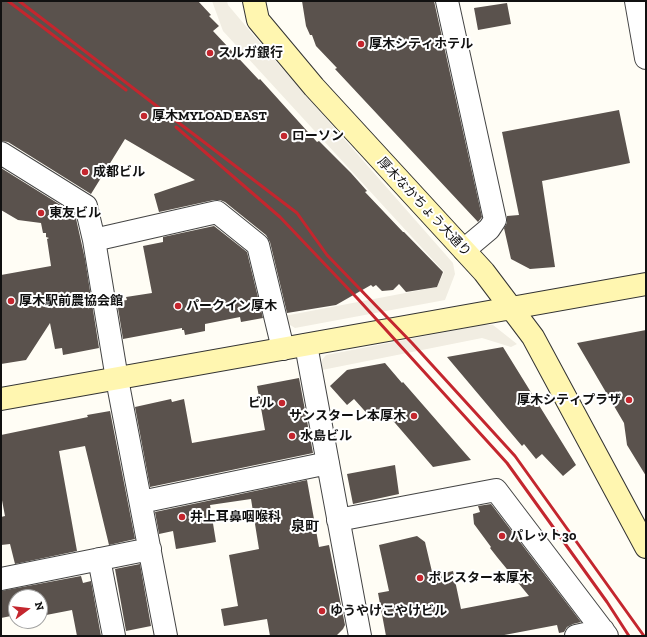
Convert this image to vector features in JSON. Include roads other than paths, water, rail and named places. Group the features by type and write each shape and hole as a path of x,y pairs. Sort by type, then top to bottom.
{"street":[{"name":"厚木なかちょう大通り","path":"254,1 258,20 314,87 484,272 533,337 646,547"},
{"path":"447,1 495,220 490,230 464,250"},
{"path":"636,1 646,58"},
{"path":"1,153 86,206 94,240 117,379 166,636"},
{"path":"94,240 216,212 258,246 283,349"},
{"path":"1,399 646,284"},
{"path":"306,345 360,636"},
{"path":"141,502 328,464"},
{"path":"338,520 496,490 605,633"},
{"path":"1,579 150,549"},
{"path":"99,559 114,636"},
{"path":"576,636 605,633"}],"railway":[{"path":"8,1 126,90"},
{"path":"19,1 297,213 327,255 412,343 515,456 644,636"},
{"path":"176,127 280,217 357,298 507,463 607,602 629,636"}],"place":[{"name":"厚木シティホテル","path":"361,44"},
{"name":"スルガ銀行","path":"210,53"},
{"name":"厚木MYLOAD EAST","path":"144,116"},
{"name":"ローソン","path":"284,136"},
{"name":"成都ビル","path":"85,172"},
{"name":"東友ビル","path":"41,213"},
{"name":"厚木駅前農協会館","path":"11,301"},
{"name":"パークイン厚木","path":"178,306"},
{"name":"厚木シティプラザ","path":"629,400"},
{"name":"ビル","path":"282,403"},
{"name":"サンスターレ本厚木","path":"414,416"},
{"name":"水島ビル","path":"292,436"},
{"name":"井上耳鼻咽喉科","path":"182,517"},
{"name":"パレット30","path":"502,536"},
{"name":"ポレスター本厚木","path":"420,578"},
{"name":"ゆうやけこやけビル","path":"322,611"}],"district":[{"name":"泉町","path":"305,527"}]}
